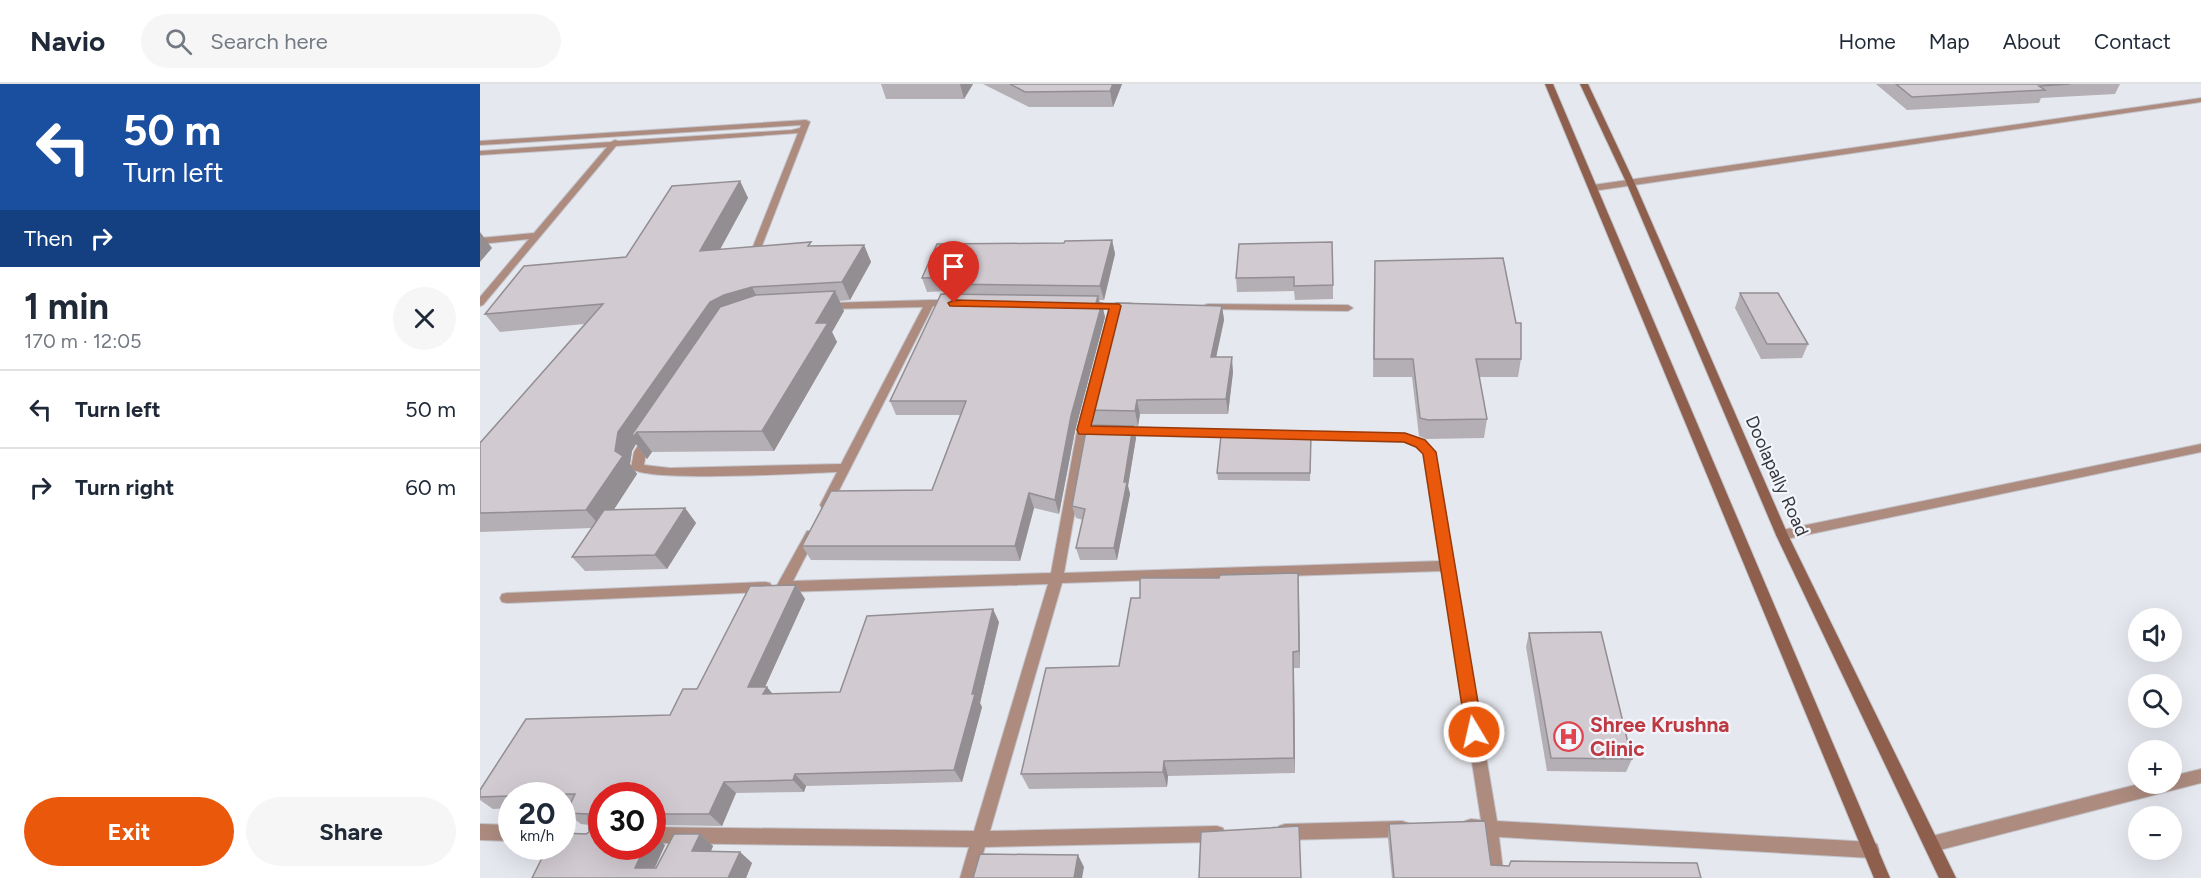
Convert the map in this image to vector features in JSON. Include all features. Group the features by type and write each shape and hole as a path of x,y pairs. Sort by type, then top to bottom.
{"main road":[{"path":"1550,84 1882,878"},
{"name":"Doolapally Road","path":"1584,84 1631,184 1782,535 1948,878"}],"street":[{"path":"1593,188 2201,100"},
{"path":"480,143 806,122 757,249"},
{"path":"480,153 612,146 793,132 803,129"},
{"path":"480,303 622,134"},
{"path":"480,241 534,236"},
{"path":"784,586 930,303"},
{"path":"814,306 965,304"},
{"path":"1081,306 1139,306"},
{"path":"968,878 1057,577 1095,431 1115,306"},
{"path":"1197,307 1348,308"},
{"path":"1095,431 1414,440 1429,452 1490,826 1496,878"},
{"path":"653,432 640,452 637,468 670,472 846,468"},
{"path":"1782,535 2201,448"},
{"path":"507,598 784,586 1447,566"},
{"path":"1932,843 2201,776"},
{"path":"1455,827 1490,826 1871,850"},
{"path":"1268,833 1420,828"},
{"path":"480,832 498,833"},
{"path":"666,836 979,839 1233,834"},
{"path":"670,857 681,836"}],"building":[{"path":"1010,84 1113,84 1110,91 1025,92"},
{"path":"1896,84 2070,84 2039,86 2045,90 1912,97"},
{"path":"740,181 700,251 811,242 808,246 864,245 842,282 752,287 724,295 710,302 618,432 615,451 623,456 586,510 480,513 480,443 603,304 485,314 524,266 626,257 672,186"},
{"path":"1112,240 1100,286 946,284 949,277 922,278 937,244 1064,243 1065,241"},
{"path":"1332,242 1333,285 1294,286 1294,277 1236,278 1239,244"},
{"path":"1503,258 1516,323 1521,323 1521,359 1476,359 1487,419 1428,420 1420,418 1413,359 1374,359 1375,261"},
{"path":"835,291 816,323 828,323 762,431 637,432 632,439 633,433 720,307 756,295"},
{"path":"1740,293 1778,293 1808,344 1767,344"},
{"path":"941,294 1098,296 1096,303 1102,303 1071,416 1055,500 1029,493 1015,546 802,546 831,491 932,490 966,401 890,401"},
{"path":"1116,303 1222,306 1211,357 1232,357 1226,399 1137,400 1135,411 1089,410"},
{"path":"1087,425 1133,426 1124,482 1127,482 1114,548 1076,548 1085,509 1072,506"},
{"path":"1221,436 1311,436 1310,473 1217,473"},
{"path":"685,508 655,555 572,557 604,510"},
{"path":"1298,573 1299,651 1293,652 1294,758 1164,761 1163,772 1021,774 1046,668 1119,666 1131,598 1140,598 1140,578 1219,578 1220,575"},
{"path":"796,585 748,687 767,687 763,694 840,692 867,616 993,609 972,694 975,694 954,770 795,774 793,780 724,782 709,814 666,814 666,782 588,782 588,814 576,813 576,782 498,782 498,796 480,797 480,790 526,719 670,715 683,689 697,689 750,586"},
{"path":"1601,632 1632,759 1551,758 1529,633"},
{"path":"1485,821 1491,865 1509,866 1511,861 1697,863 1701,878 1394,878 1389,824"},
{"path":"1299,826 1301,878 1199,878 1201,832"},
{"path":"588,833 588,860 639,860 635,868 656,868 660,860 666,860 666,849 674,834 700,834 692,851 740,852 728,878 532,878 541,860 576,860 576,834"},
{"path":"980,854 1078,855 1074,878 973,878"}],"place":[{"name":"Shree Krushna Clinic","path":"1569,737"}],"route":[{"path":"954,303 1115,306 1083,430 1405,438 1421,444 1429,452 1474,732"}]}
